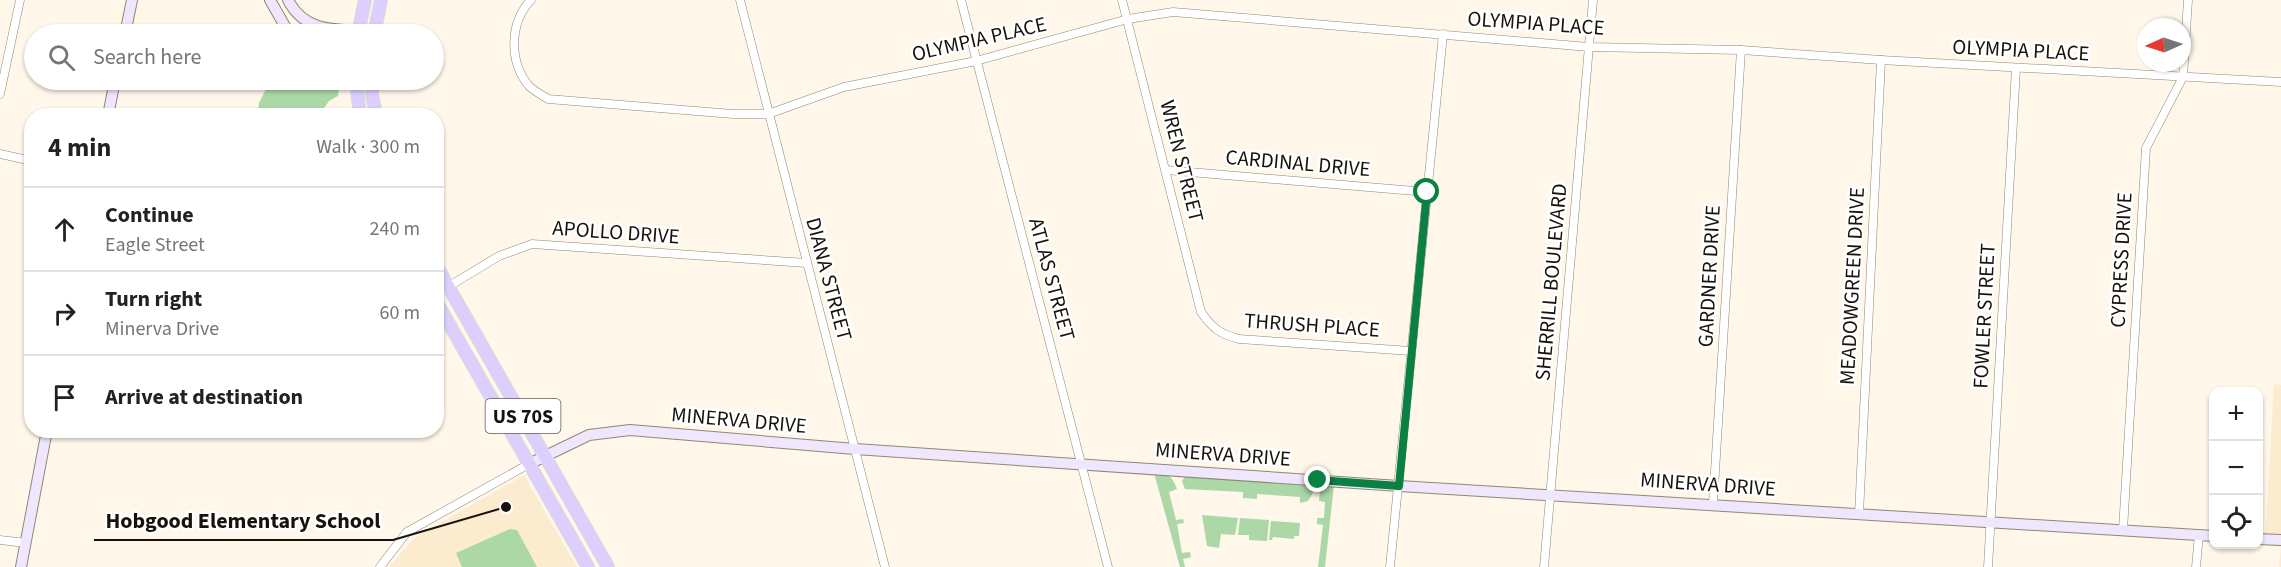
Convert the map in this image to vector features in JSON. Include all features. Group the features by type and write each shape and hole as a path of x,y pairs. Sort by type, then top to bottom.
{"main road":[{"path":"360,24 365,0"},
{"path":"376,24 381,0"},
{"path":"357,90 359,108"},
{"path":"373,90 375,108"},
{"name":"US 70S","path":"444,279 608,567"},
{"name":"US 70S","path":"444,315 588,567"}],"street":[{"path":"0,94 20,0"},
{"path":"127,24 132,0"},
{"path":"270,0 284,24"},
{"path":"288,0 295,12 313,24"},
{"name":"OLYMPIA PLACE","path":"531,0 525,6 517,24 513,43 517,68 530,87 548,99 733,114 768,114 844,87 976,61 1128,19 1173,12 1589,47 1741,50 2281,82"},
{"name":"DIANA STREET","path":"740,0 885,567"},
{"name":"ATLAS STREET","path":"961,0 1108,567"},
{"name":"WREN STREET","path":"1122,0 1201,312 1211,328"},
{"name":"SHERRILL BOULEVARD","path":"1544,567 1593,0"},
{"name":"CYPRESS DRIVE","path":"2123,530 2146,148 2182,77 2188,0"},
{"path":"1390,567 1443,34"},
{"name":"GARDNER DRIVE","path":"1713,504 1741,50"},
{"name":"MEADOWGREEN DRIVE","path":"1859,514 1881,60"},
{"name":"FOWLER STREET","path":"1988,567 2016,68"},
{"path":"110,108 113,90"},
{"path":"0,154 24,158"},
{"name":"CARDINAL DRIVE","path":"1166,170 1427,192"},
{"name":"APOLLO DRIVE","path":"444,290 499,256 532,244 807,263"},
{"name":"THRUSH PLACE","path":"1211,328 1239,339 1412,351"},
{"name":"MINERVA DRIVE","path":"380,567 407,532 529,464 590,435 630,430 855,449 1399,486 2209,536"},
{"path":"21,567 46,438"},
{"path":"2196,567 2199,535"},
{"path":"2263,539 2281,540"},
{"path":"0,540 26,543"}],"shaded area":[{"path":"2274,384 2281,385 2281,547 2265,545"},
{"path":"524,475 577,567 389,567 414,538"}],"green space":[{"path":"266,90 339,90 338,96 329,101 324,108 259,108"},
{"path":"1154,473 1169,476 1177,489 1169,492 1176,520 1183,519 1184,523 1177,524 1182,553 1190,552 1191,557 1183,559 1185,567 1180,567"},
{"path":"1186,475 1308,484 1313,493 1308,501 1300,503 1300,497 1257,494 1257,499 1243,498 1243,492 1185,489 1182,481"},
{"path":"1334,485 1325,567 1318,567 1323,525 1317,524 1317,518 1324,518 1325,502 1319,501 1320,488"},
{"path":"1202,515 1238,518 1235,535 1221,534 1219,548 1207,546"},
{"path":"1240,518 1269,520 1267,541 1249,540 1249,535 1238,535"},
{"path":"1271,521 1300,523 1299,536 1294,536 1294,539 1273,537 1269,540"},
{"path":"510,529 517,530 537,567 462,567 456,553"}],"place":[{"name":"Hobgood Elementary School","path":"506,507"}],"route":[{"path":"1318,480 1399,486 1427,192"}]}
